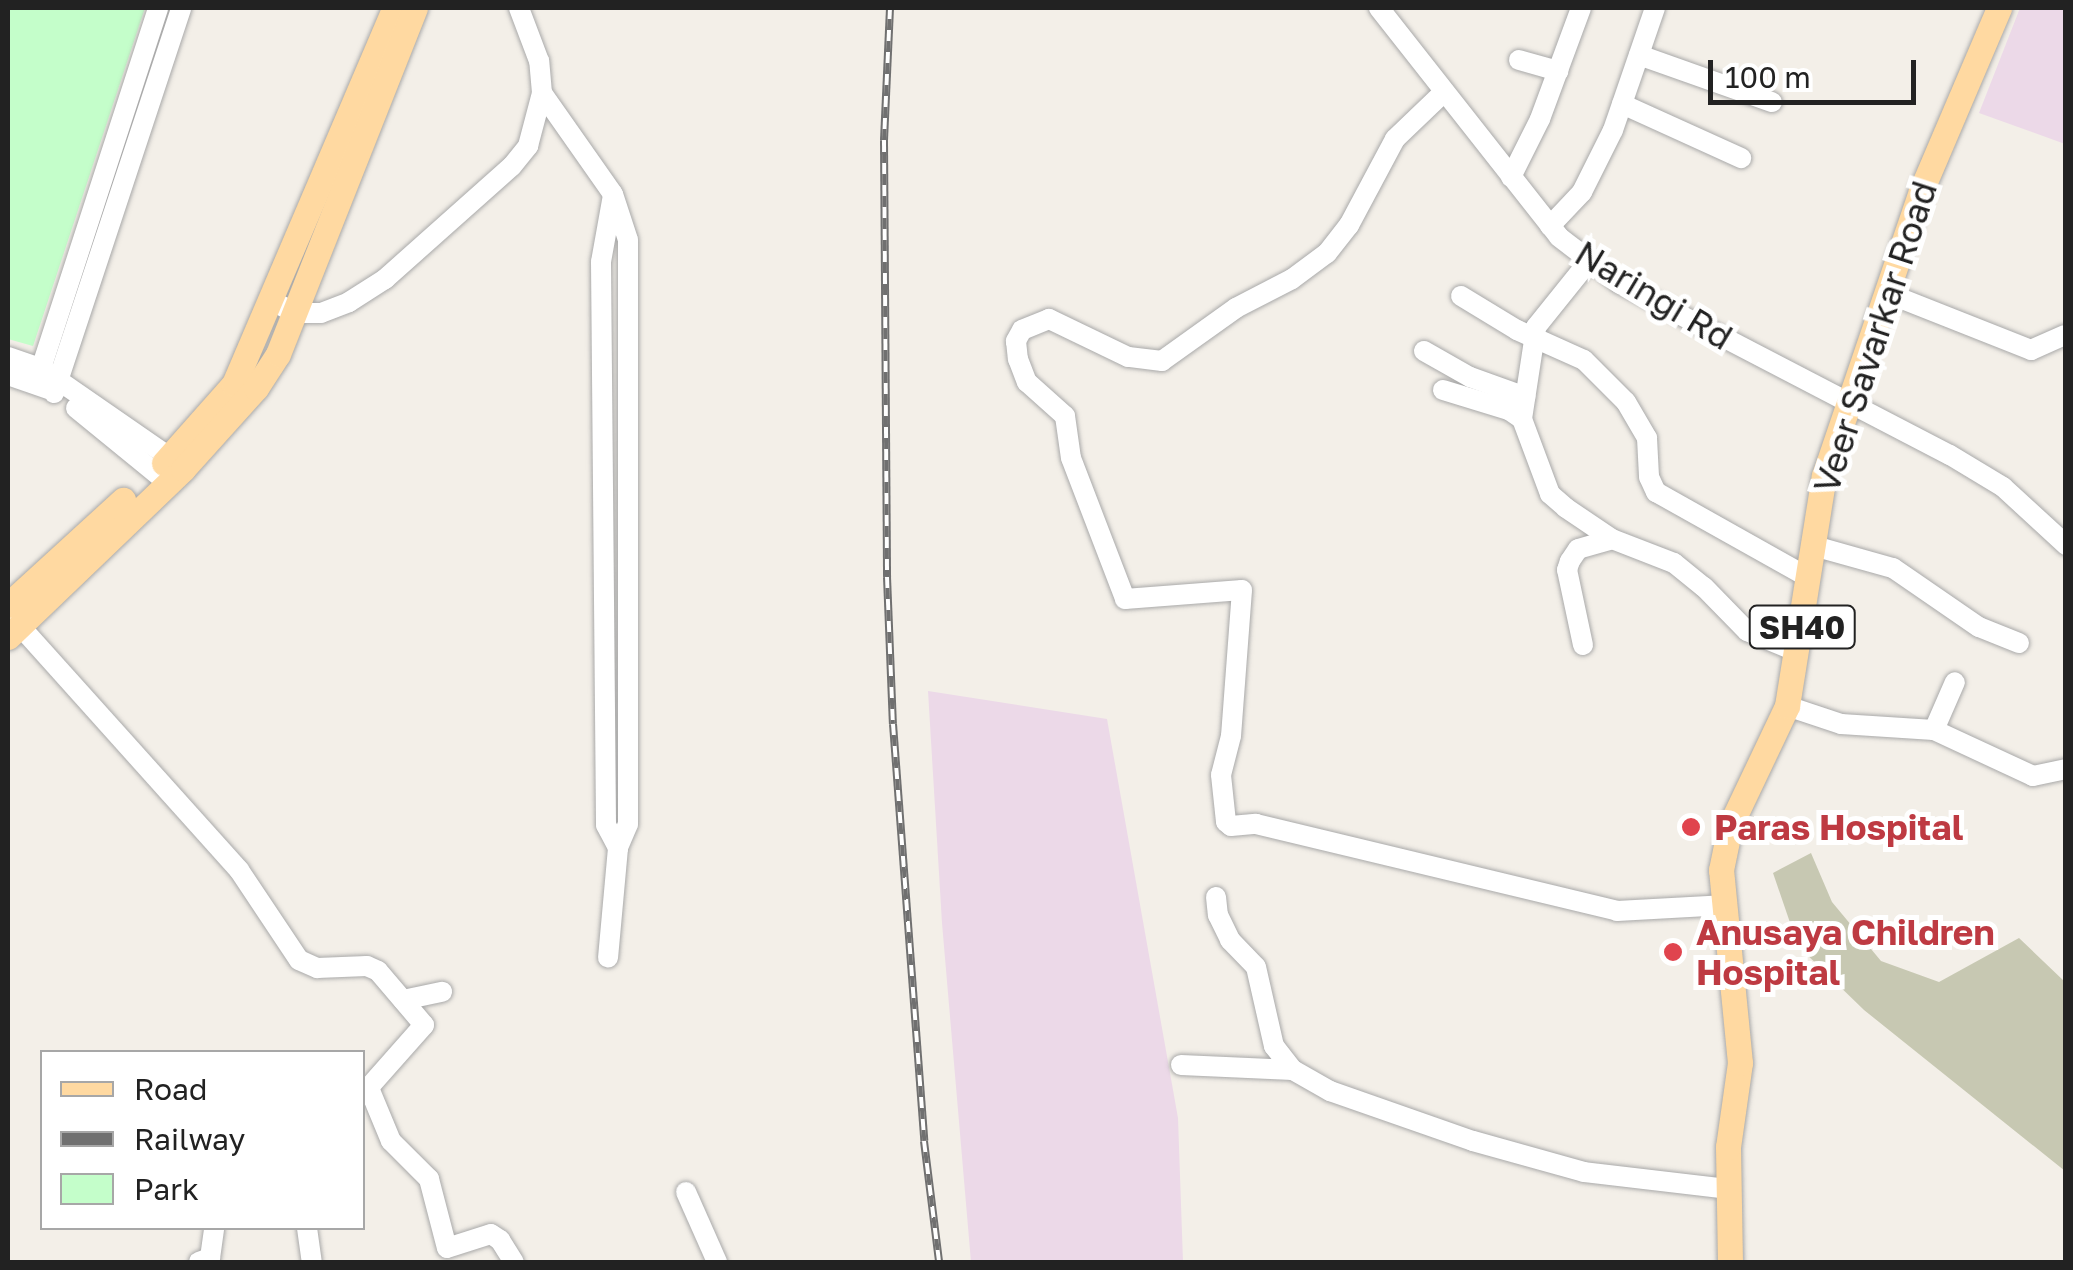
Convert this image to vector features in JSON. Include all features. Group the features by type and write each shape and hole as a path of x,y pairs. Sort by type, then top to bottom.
{"main road":[{"path":"314,232 394,8"},
{"path":"11,620 256,388 278,354 283,306 414,8"},
{"name":"Veer Savarkar Road","path":"1730,1262 1728,1147 1740,1063 1722,870 1730,826 1787,706 1824,476 1921,192 1999,8"}],"street":[{"path":"48,382 158,8"},
{"path":"48,382 181,8"},
{"path":"283,306 321,313 350,302 465,211 528,146 542,93 539,61 519,8"},
{"name":"Naringi Rd","path":"1379,8 1550,226 1619,283 2003,488 2066,544"},
{"path":"1511,177 1582,8"},
{"path":"1550,226 1582,192 1622,104 1656,8"},
{"path":"1639,55 1772,102"},
{"path":"1520,60 1558,71"},
{"path":"1444,92 1395,139 1350,225 1327,253 1292,278 1236,308 1162,362 1128,357 1049,319 1022,330 1016,341 1018,360 1027,382 1065,416 1071,458 1125,599 1242,590 1231,736 1222,776 1226,822 1231,826 1256,824 1617,911 1726,905"},
{"path":"542,93 614,194 628,240 628,824 618,848 608,958"},
{"path":"1622,104 1740,158"},
{"path":"614,194 602,262 606,825 618,848"},
{"path":"1590,260 1536,327 1534,338 1522,419 1550,494 1612,539 1674,563 1704,587 1746,631 1798,652"},
{"path":"1887,293 2031,350 2064,335"},
{"path":"1462,296 1534,338 1584,360 1626,402 1647,438 1649,477 1656,492 1809,578"},
{"path":"1424,351 1470,377 1526,397"},
{"path":"8,358 48,382 169,470"},
{"path":"8,375 48,382"},
{"path":"1443,390 1509,410 1522,419"},
{"path":"1583,644 1567,570 1578,550 1612,539"},
{"path":"1814,546 1894,568 1979,627 2019,643"},
{"path":"607,573 630,572"},
{"path":"11,620 240,870 300,960 317,968 367,966 378,971 424,1025 366,1092 392,1142 429,1179 448,1248 491,1234 500,1240 514,1262"},
{"path":"1934,730 1954,682"},
{"path":"1787,706 1841,724 1934,730 2023,773 2044,776 2066,770"},
{"path":"1216,897 1218,916 1230,940 1256,967 1274,1046 1293,1070"},
{"path":"403,1000 442,992"},
{"path":"1181,1065 1293,1070 1348,1098 1473,1141 1584,1172 1728,1189"},
{"path":"686,1192 717,1262"},
{"path":"199,1262 210,1258 214,1230"},
{"path":"307,1230 312,1262"}],"shaded area":[{"path":"2020,8 2065,8 2065,144 1979,113"},
{"path":"928,691 1107,719 1178,1118 1183,1262 971,1262 942,923"},
{"path":"1811,853 1832,902 1881,961 1939,982 2019,938 2065,982 2065,1171 1864,1010 1798,946 1773,873"}],"green space":[{"path":"8,8 145,8 33,346 8,339"}],"railway":[{"path":"890,8 884,141 887,577 893,724 924,1141 939,1262"}],"place":[{"name":"Paras Hospital","path":"1691,827"},
{"name":"Anusaya Children Hospital","path":"1673,952"}]}
